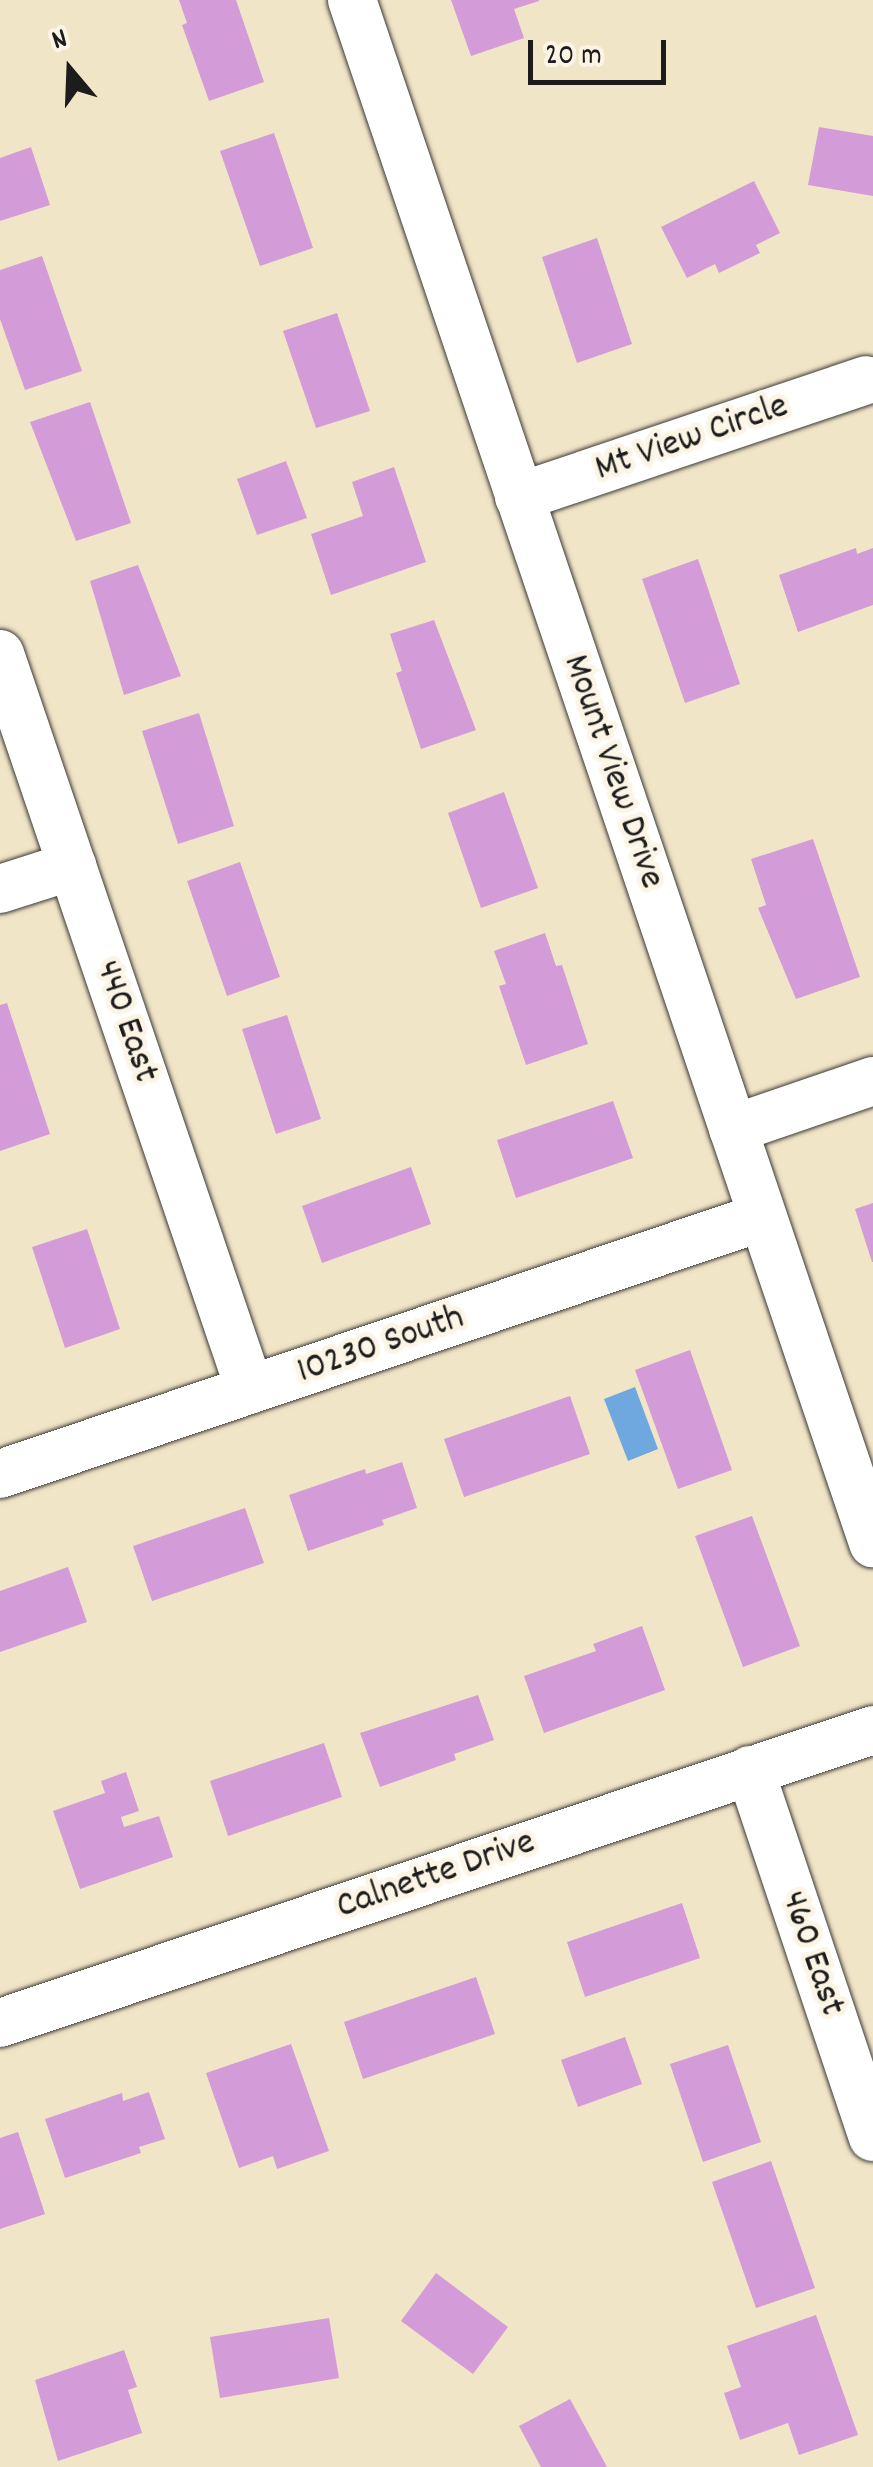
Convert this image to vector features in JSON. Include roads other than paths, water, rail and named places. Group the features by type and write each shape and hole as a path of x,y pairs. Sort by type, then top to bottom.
{"street":[{"name":"Mount View Drive","path":"352,0 873,1544"},
{"name":"Mt View Circle","path":"520,497 866,380"},
{"name":"440 East","path":"0,654 250,1390"},
{"path":"0,890 72,866"},
{"path":"733,1129 873,1082"},
{"name":"10230 South","path":"0,1474 762,1217"},
{"name":"Calnette Drive","path":"0,2023 873,1730"},
{"name":"460 East","path":"750,1770 873,2137"}],"water":[{"path":"635,1387 658,1449 628,1461 604,1399"}]}
